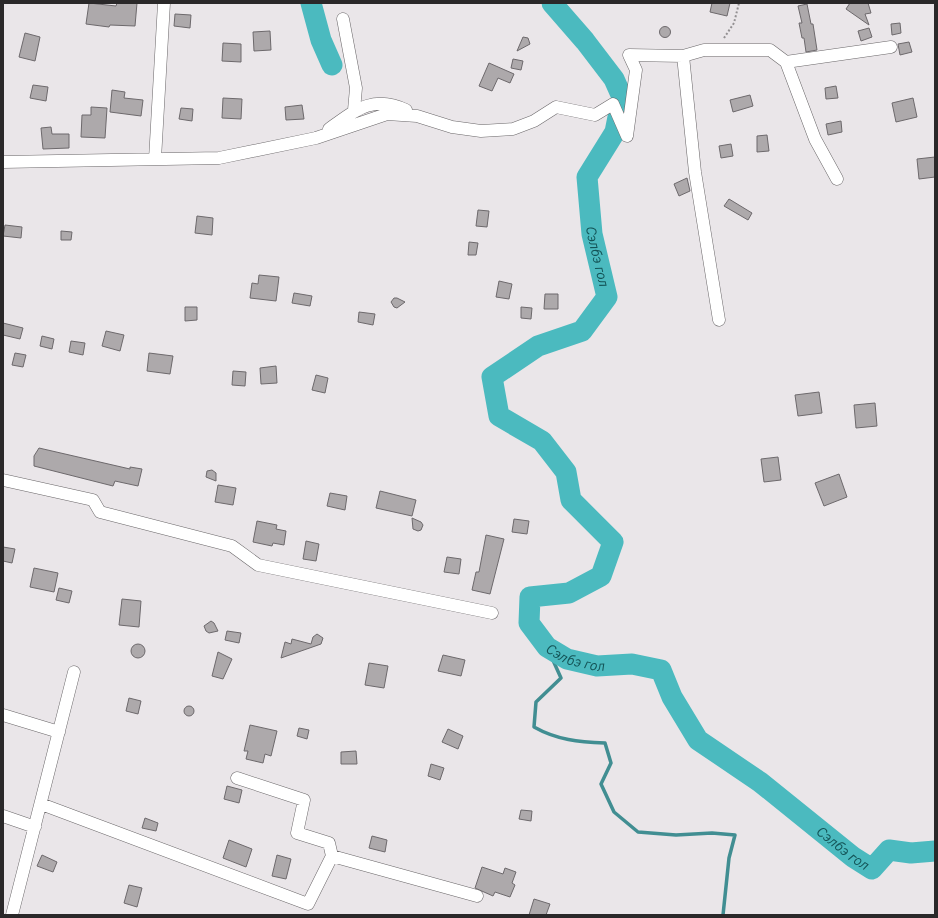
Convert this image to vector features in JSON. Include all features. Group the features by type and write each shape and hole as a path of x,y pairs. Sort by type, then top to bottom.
{"street":[{"path":"155,159 164,3"},
{"path":"343,19 356,88 354,110"},
{"path":"786,62 891,47"},
{"path":"316,138 354,110 363,106 382,104 398,106 417,116 452,127 481,131 513,129 534,121 556,107 595,115 613,104 627,136 636,70 629,55 683,56 704,50 770,50 786,62 815,139 837,179"},
{"path":"683,56 695,172 719,320"},
{"path":"3,162 220,158 316,138 387,114 417,116"},
{"path":"3,480 93,500 100,512 232,546 258,565 492,613"},
{"path":"12,915 74,672"},
{"path":"3,715 59,732"},
{"path":"41,804 308,904 332,856 329,843 297,833 304,800 237,778"},
{"path":"3,816 35,827"},
{"path":"332,856 477,896"}],"path":[{"path":"720,40 725,37 734,23 739,3"}],"building":[{"path":"89,3 116,6 117,3 137,3 135,26 110,25 109,27 86,24"},
{"path":"712,3 730,3 727,16 710,12"},
{"path":"850,3 868,3 871,13 865,14 869,25 846,9"},
{"path":"807,4 811,24 813,24 817,50 806,52 804,38 802,38 799,23 802,23 798,6"},
{"path":"175,14 191,15 190,28 174,26"},
{"path":"900,23 901,33 892,35 891,24"},
{"path":"665,26 669,28 671,32 669,36 665,38 661,36 659,32 661,28"},
{"path":"869,28 872,37 861,41 858,31"},
{"path":"270,31 271,50 254,51 253,32"},
{"path":"25,33 40,37 35,61 19,57"},
{"path":"523,37 528,38 530,44 517,51"},
{"path":"909,42 912,52 900,55 898,44"},
{"path":"223,43 241,44 241,62 222,61"},
{"path":"513,59 523,61 521,70 511,68"},
{"path":"489,63 514,74 510,83 498,78 492,91 479,86"},
{"path":"33,85 48,87 46,101 30,98"},
{"path":"836,86 838,98 826,99 825,88"},
{"path":"112,90 125,92 124,98 143,100 141,116 110,112"},
{"path":"750,95 753,106 733,112 730,100"},
{"path":"223,98 242,99 241,119 222,118"},
{"path":"913,98 917,117 896,122 892,103"},
{"path":"302,105 304,119 286,120 285,107"},
{"path":"91,107 107,108 105,138 81,137 82,115 91,115"},
{"path":"181,108 193,109 192,121 179,119"},
{"path":"841,121 842,132 828,135 826,124"},
{"path":"51,127 52,134 69,134 69,148 43,149 41,128"},
{"path":"767,135 769,151 757,152 757,136"},
{"path":"731,144 733,156 721,158 719,146"},
{"path":"935,157 935,177 919,179 917,159"},
{"path":"687,178 690,191 679,196 674,184"},
{"path":"729,199 752,213 748,220 724,206"},
{"path":"478,210 489,211 487,227 476,226"},
{"path":"197,216 213,218 212,235 195,233"},
{"path":"5,225 22,227 21,238 3,236"},
{"path":"61,231 72,232 71,240 61,240"},
{"path":"469,242 478,243 476,255 468,255"},
{"path":"259,275 279,277 276,301 250,298 252,283 258,284"},
{"path":"499,281 512,284 509,299 496,297"},
{"path":"294,293 312,296 310,306 292,303"},
{"path":"545,294 558,294 558,309 544,309"},
{"path":"394,298 405,302 397,308 394,307 391,302"},
{"path":"185,307 197,307 197,320 185,321"},
{"path":"521,307 532,308 531,319 521,318"},
{"path":"359,312 375,314 373,325 358,322"},
{"path":"3,323 23,328 20,339 3,335"},
{"path":"106,331 124,335 120,351 102,346"},
{"path":"42,336 54,339 52,349 40,346"},
{"path":"71,341 85,343 83,355 69,352"},
{"path":"15,353 26,355 23,367 12,365"},
{"path":"149,353 173,356 170,374 147,371"},
{"path":"276,366 277,383 261,384 260,368"},
{"path":"233,371 246,372 245,386 232,385"},
{"path":"316,375 328,378 325,393 312,390"},
{"path":"819,392 822,413 798,416 795,395"},
{"path":"875,403 877,426 856,428 854,405"},
{"path":"39,448 130,469 130,467 142,469 138,486 115,481 113,486 34,466 34,456"},
{"path":"778,457 781,480 764,482 761,459"},
{"path":"212,470 216,473 216,481 206,477 207,471"},
{"path":"839,474 847,497 824,506 815,483"},
{"path":"218,485 236,488 233,505 215,502"},
{"path":"380,491 416,500 412,516 376,508"},
{"path":"330,493 347,496 345,510 327,506"},
{"path":"412,518 421,522 423,525 421,530 418,531 413,529"},
{"path":"514,519 529,521 527,534 512,532"},
{"path":"257,521 277,525 276,529 286,531 284,545 273,543 272,546 253,542"},
{"path":"486,535 504,539 490,594 472,590 476,572 479,572"},
{"path":"306,541 319,544 316,561 303,559"},
{"path":"3,547 15,549 12,563 3,561"},
{"path":"447,557 461,559 459,574 444,572"},
{"path":"34,568 58,573 54,592 30,587"},
{"path":"59,588 72,591 69,603 56,600"},
{"path":"122,599 141,601 139,627 119,625"},
{"path":"211,621 214,623 218,631 209,633 206,631 204,626"},
{"path":"227,631 241,633 239,643 225,640"},
{"path":"317,634 323,638 321,644 281,658 285,642 291,644 292,639 311,644 313,637"},
{"path":"138,644 143,646 145,651 143,656 138,658 133,656 131,651 133,646"},
{"path":"218,652 232,659 223,679 212,676"},
{"path":"443,655 465,660 461,676 438,671"},
{"path":"369,663 388,666 384,688 365,685"},
{"path":"129,698 141,701 138,714 126,711"},
{"path":"187,706 191,706 193,707 193,715 187,716 184,713 184,709"},
{"path":"250,725 277,731 271,756 265,754 263,763 246,759 248,751 244,751"},
{"path":"299,728 309,730 307,739 297,736"},
{"path":"448,729 463,736 458,749 442,742"},
{"path":"356,751 357,764 341,764 341,752"},
{"path":"431,764 444,768 440,780 428,776"},
{"path":"227,786 242,790 239,803 224,799"},
{"path":"521,810 532,811 531,821 519,819"},
{"path":"145,818 158,823 156,831 142,828"},
{"path":"372,836 387,840 385,852 369,848"},
{"path":"229,840 252,849 246,867 223,858"},
{"path":"42,855 57,862 53,872 37,866"},
{"path":"277,855 291,859 286,879 272,876"},
{"path":"482,867 503,874 505,868 516,872 512,883 515,885 510,897 495,892 493,896 475,888"},
{"path":"129,885 142,888 137,907 124,903"},
{"path":"534,899 550,904 546,915 529,915"}],"waterway":[{"path":"311,3 321,40 332,65"},
{"name":"Сэлбэ гол","path":"552,3 585,41 614,79 622,97 615,132 587,177 592,234 607,297 582,331 538,346 492,377 499,416 542,441 566,472 571,500 613,542 601,576 569,593 530,597 529,623 547,647 567,659 597,666 632,664 661,670 672,697 698,740 760,782 853,857 872,869 889,850 911,853 935,851"},
{"path":"547,647 561,678 536,702 534,727 551,735 568,740 605,743 611,763 601,784 614,812 638,832 676,835 712,833 735,835 729,858 723,915"}]}
